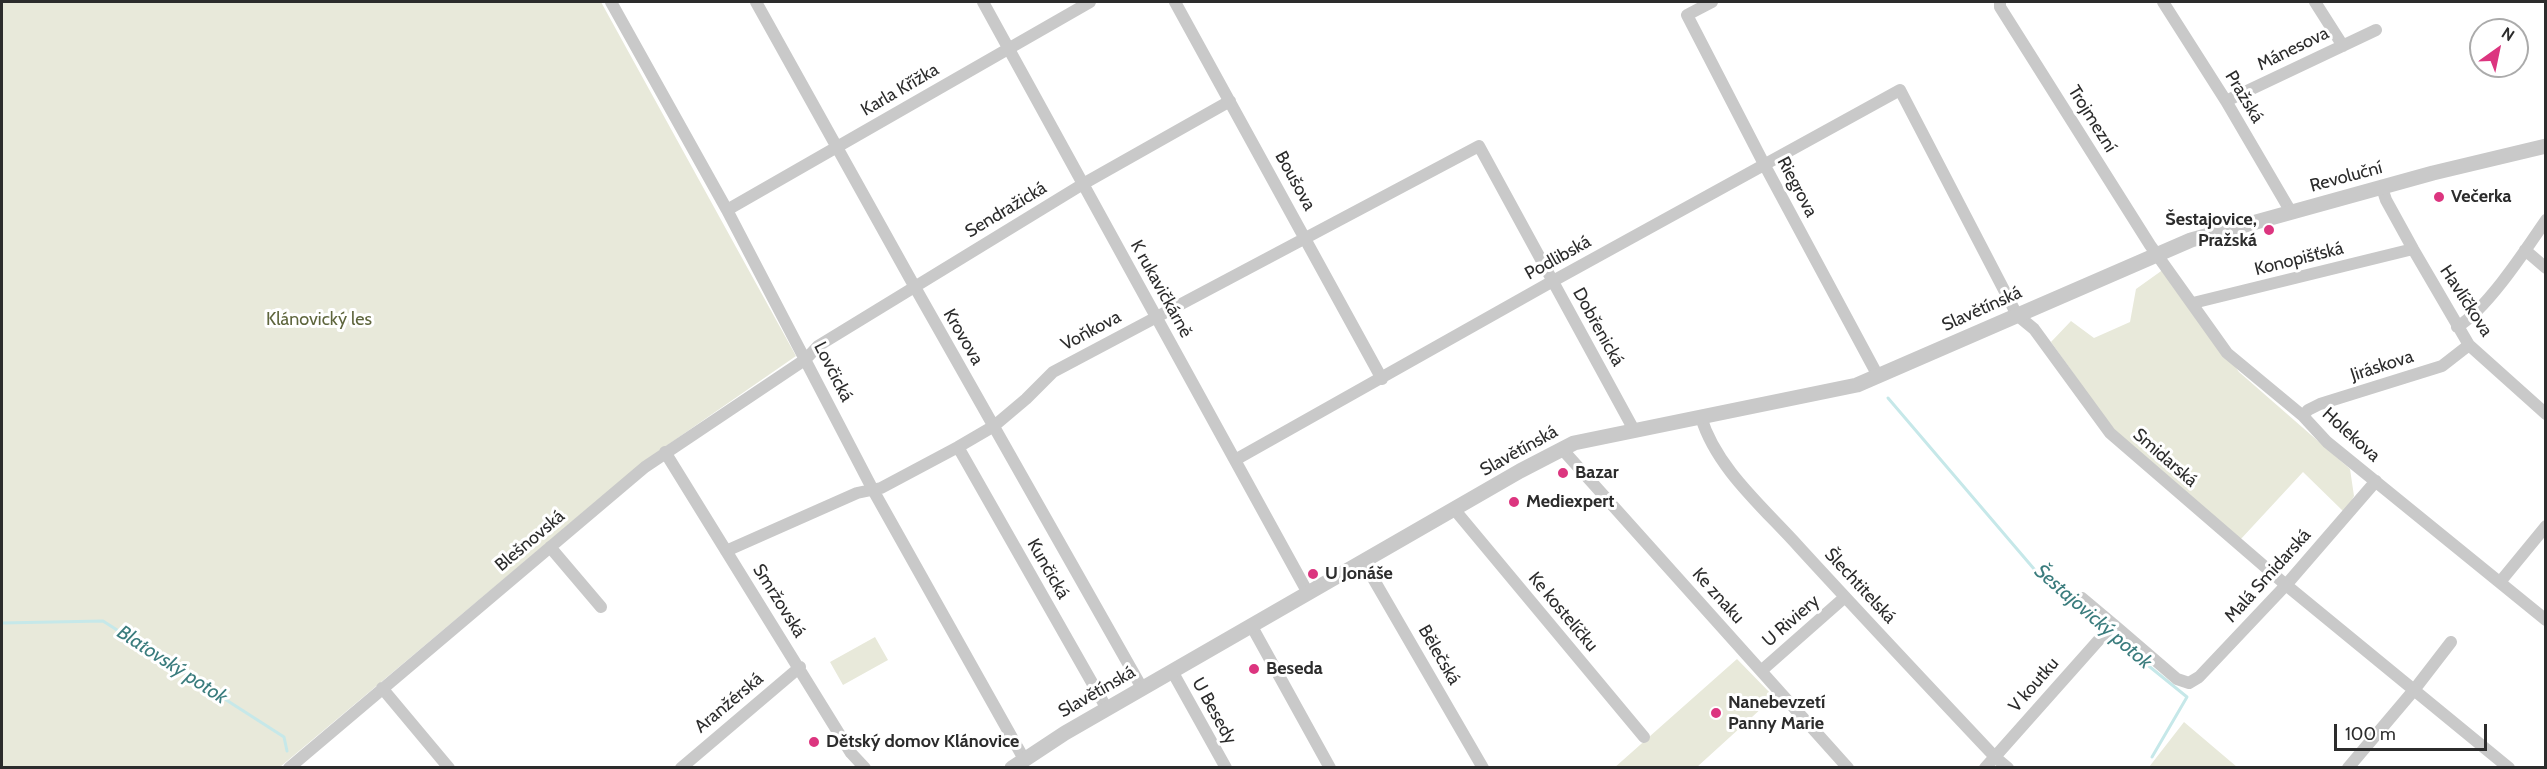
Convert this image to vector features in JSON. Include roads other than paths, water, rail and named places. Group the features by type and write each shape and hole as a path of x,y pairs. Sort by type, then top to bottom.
{"street":[{"name":"Lovčická","path":"611,2 727,210 1018,763"},
{"name":"Krovova","path":"756,2 1142,688"},
{"name":"K rukavičkárně","path":"983,2 1308,593"},
{"name":"Karla Křížka","path":"727,210 1090,2"},
{"name":"Boušova","path":"1175,2 1382,379"},
{"name":"Riegrova","path":"1712,2 1687,15 1878,376"},
{"name":"Trojmezní","path":"2000,2 2000,7 2006,17 2150,245 2158,254"},
{"name":"Pražská","path":"2163,2 2226,101 2291,212"},
{"path":"2315,2 2343,46"},
{"name":"Mánesova","path":"2226,101 2376,30"},
{"name":"Podlibská","path":"1235,460 1553,281 1900,90"},
{"name":"Smidarská","path":"1900,90 2017,315 2034,329 2110,434 2286,585 2509,768"},
{"name":"Sendražická","path":"806,359 818,346 914,286 1083,184 1230,101"},
{"name":"Voňkova","path":"726,551 857,493 881,488 958,447 994,426 1053,372 1479,146"},
{"name":"Dobřenická","path":"1479,146 1634,430"},
{"name":"Revoluční","path":"2158,254 2200,237 2546,146"},
{"name":"Havlíčkova","path":"2382,188 2386,201 2469,345 2546,414"},
{"path":"2457,327 2470,318 2546,220"},
{"name":"Konopišťská","path":"2193,303 2413,249"},
{"path":"2525,250 2546,268"},
{"name":"Holekova","path":"2158,254 2227,353 2303,416 2327,442 2546,620"},
{"name":"Slavětínská","path":"1018,763 1142,688 1574,443 1857,385 2158,254"},
{"name":"Jiráskova","path":"2303,416 2320,404 2442,366 2469,345"},
{"name":"Blešnovská","path":"289,768 666,452 806,359"},
{"name":"Šlechtitelská","path":"1701,417 1706,433 1733,474 1845,597 1995,757 2008,768"},
{"name":"Kunčická","path":"958,447 1107,709"},
{"name":"Ke znaku","path":"1562,449 1848,768"},
{"name":"Smržovská","path":"666,452 851,753 866,768"},
{"name":"Malá Smidarská","path":"2107,630 2180,681 2193,682 2207,670 2286,585 2376,481"},
{"name":"Ke kostelíčku","path":"1454,509 1644,737"},
{"path":"2500,582 2546,526"},
{"path":"550,547 601,607"},
{"name":"Bělečská","path":"1363,561 1483,768"},
{"name":"U Riviery","path":"1761,671 1845,597"},
{"path":"2082,598 2107,630"},
{"path":"1251,626 1330,768"},
{"name":"V koutku","path":"1995,757 2107,630"},
{"path":"2348,768 2451,642"},
{"name":"Aranžérská","path":"681,768 800,667"},
{"name":"U Besedy","path":"1172,671 1226,768"},
{"path":"382,688 449,768"},
{"path":"1985,768 1995,757"}],"waterway":[{"name":"Šestajovický potok","path":"1888,398 2046,583 2103,629"},
{"name":"Blatovský potok","path":"2,623 103,621 284,737 287,751"},
{"name":"Šestajovický potok","path":"2108,633 2187,697 2152,757"}],"place":[{"name":"Večerka","path":"2439,197"},
{"name":"Šestajovice, Pražská","path":"2269,230"},
{"name":"Bazar","path":"1563,473"},
{"name":"Mediexpert","path":"1514,502"},
{"name":"U Jonáše","path":"1313,574"},
{"name":"Beseda","path":"1254,669"},
{"name":"Nanebevzetí Panny Marie","path":"1716,713"},
{"name":"Dětský domov Klánovice","path":"814,742"}],"park label":[{"name":"Klánovický les","path":"319,320"}]}
